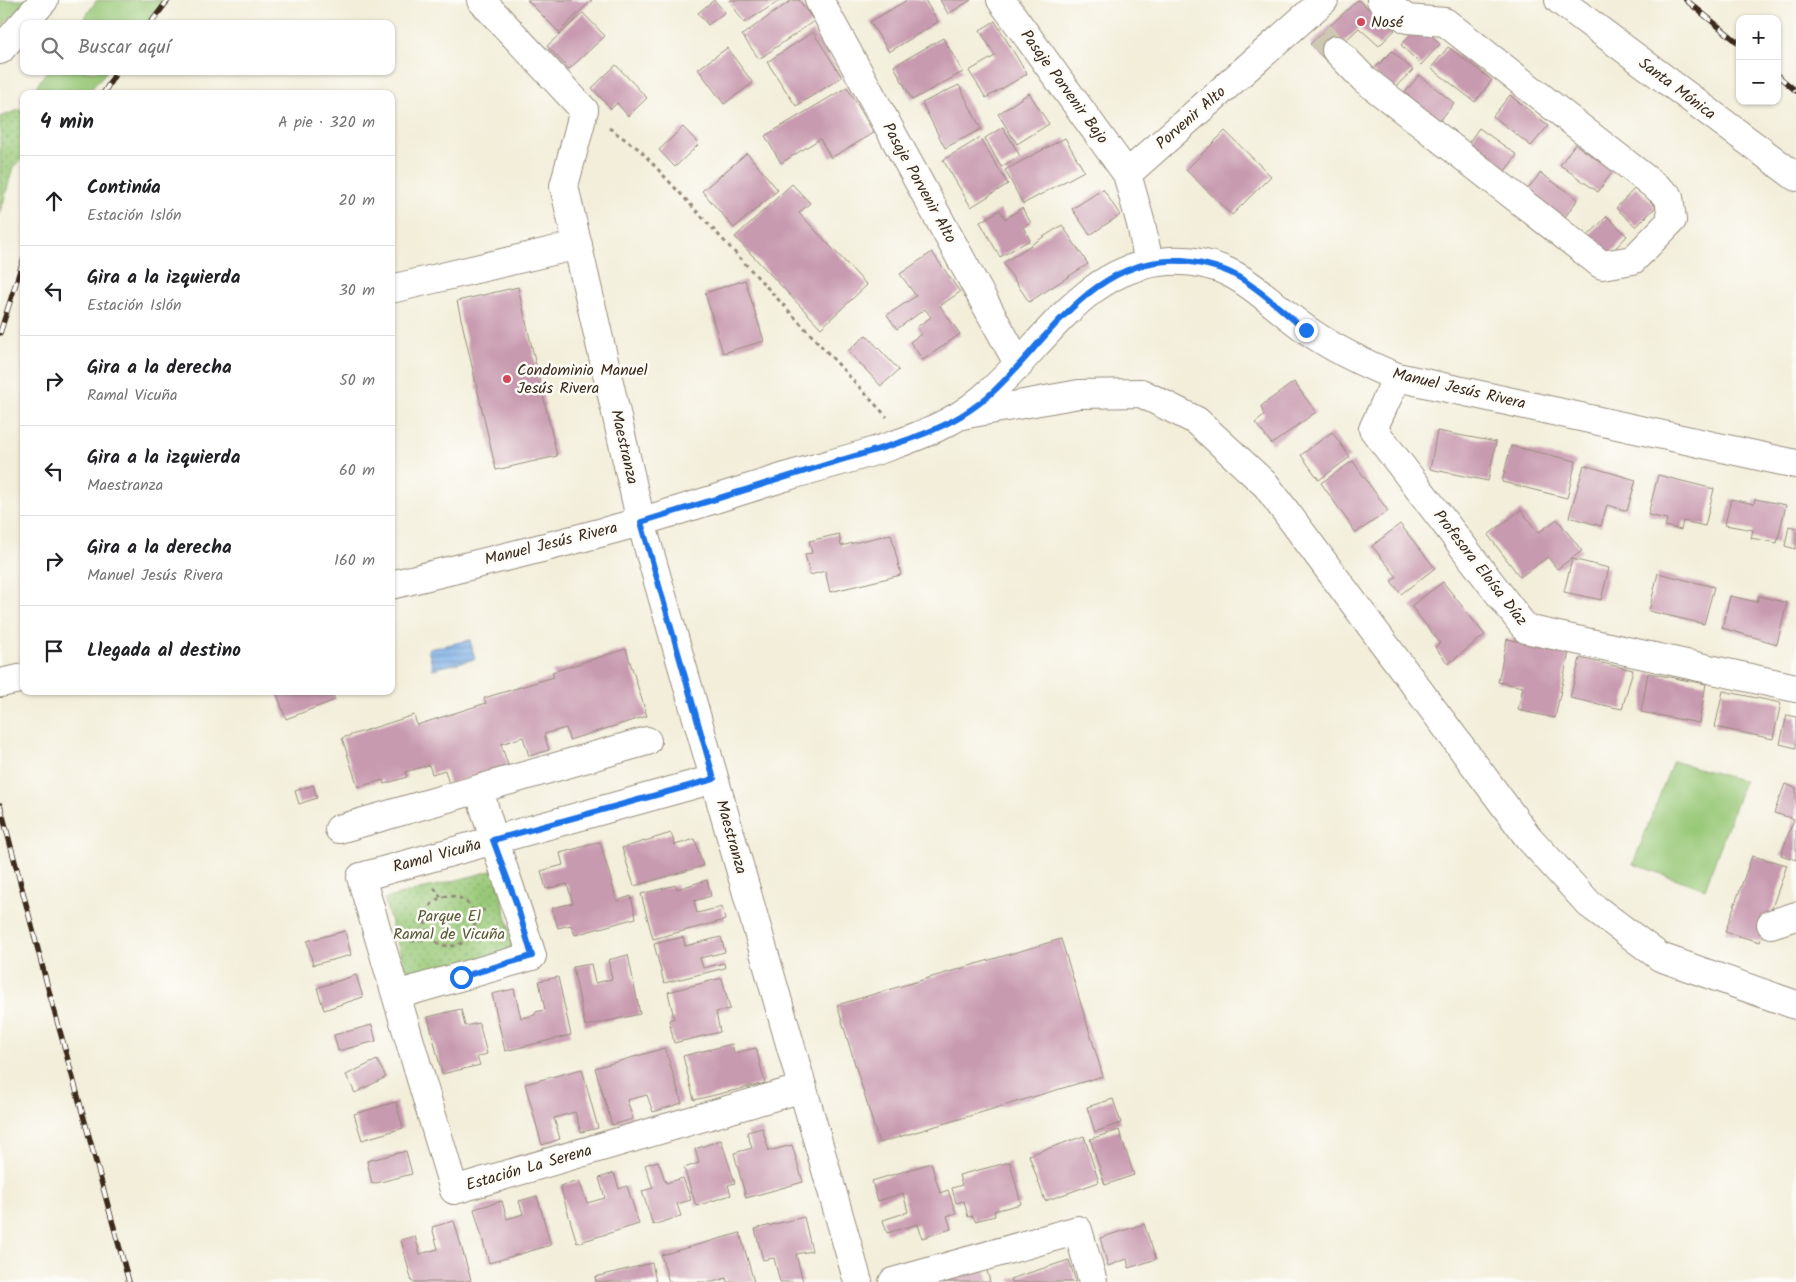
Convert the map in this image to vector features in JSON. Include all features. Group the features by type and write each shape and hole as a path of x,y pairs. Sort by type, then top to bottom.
{"street":[{"path":"26,20 44,0"},
{"path":"481,0 584,110"},
{"name":"Pasaje Porvenir Bajo","path":"1002,0 1127,174"},
{"name":"Porvenir Alto","path":"1127,174 1320,34 1324,0"},
{"path":"1320,34 1364,78 1602,265 1633,260 1672,220 1670,197 1445,22 1407,19 1381,0"},
{"name":"Santa Mónica","path":"1559,0 1796,178"},
{"name":"Pasaje Porvenir Alto","path":"828,3 1019,365"},
{"path":"0,50 20,27"},
{"name":"Maestranza","path":"584,110 564,186 641,522 858,1282"},
{"path":"1127,174 1141,224 1149,263"},
{"path":"395,288 578,245"},
{"name":"Manuel Jesús Rivera","path":"395,584 641,522 933,430 962,415 983,401 1094,288 1129,268 1149,263 1172,261 1195,262 1217,267 1239,277 1258,289 1306,330 1335,348 1397,376 1796,464"},
{"name":"Profesora Eloísa Díaz","path":"1397,376 1373,429 1526,629 1796,688"},
{"path":"962,415 1079,394 1141,392 1197,421 1266,485 1528,837 1589,904 1660,957 1796,1005"},
{"path":"0,683 20,679"},
{"path":"339,828 647,741"},
{"name":"Ramal Vicuña","path":"361,877 714,779"},
{"path":"396,995 532,956 517,905 493,840 479,789"},
{"name":"Estación La Serena","path":"361,877 454,1190 803,1088"},
{"path":"893,1282 1078,1230 1093,1282"}],"path":[{"path":"584,110 640,150 884,412 903,441"},
{"path":"449,896 464,900 474,912 474,929 463,942 456,945 439,943 428,931 425,923 429,907 442,898 449,896"}],"green space":[{"path":"0,0 27,0 0,28"},
{"path":"97,0 168,0 151,20 83,20"},
{"path":"44,75 104,75 90,90 34,90"},
{"path":"20,110 20,161 13,167 0,215 0,117"},
{"path":"1673,761 1744,781 1705,889 1633,864"},
{"name":"Parque El Ramal de Vicuña","path":"495,870 515,952 408,979 384,899"}],"water":[{"path":"470,640 475,659 433,669 428,649"}],"building":[{"path":"527,0 592,0 559,32"},
{"path":"714,0 725,12 708,25 698,13"},
{"path":"729,0 781,0 744,23"},
{"path":"792,0 799,0 814,21 759,59 742,35"},
{"path":"907,0 925,0 938,22 889,52 870,22"},
{"path":"940,0 971,0 948,14"},
{"path":"1358,0 1395,30 1379,46 1359,28 1325,60 1310,44"},
{"path":"583,13 605,36 569,69 547,46"},
{"path":"995,21 1027,74 986,98 969,71 995,56 980,30"},
{"path":"1420,24 1440,44 1421,65 1401,45"},
{"path":"813,32 842,77 796,106 767,62"},
{"path":"943,38 963,72 912,100 894,66"},
{"path":"1448,47 1492,80 1475,102 1431,68"},
{"path":"727,48 753,83 724,104 698,69"},
{"path":"1392,51 1413,70 1392,90 1372,71"},
{"path":"616,65 647,98 628,116 617,103 611,109 592,88"},
{"path":"1419,75 1454,103 1435,127 1400,99"},
{"path":"959,85 981,129 945,148 922,103"},
{"path":"847,87 874,133 831,158 820,139 781,163 765,136"},
{"path":"1029,93 1049,124 1017,144 998,114"},
{"path":"1510,95 1548,126 1531,146 1493,116"},
{"path":"683,127 699,144 675,167 659,150"},
{"path":"1003,127 1020,156 1001,167 985,138"},
{"path":"1479,128 1517,155 1502,175 1464,149"},
{"path":"1225,131 1271,176 1232,215 1186,170"},
{"path":"980,138 1008,184 971,207 943,160"},
{"path":"1065,138 1084,171 1023,204 1005,170"},
{"path":"1575,144 1613,171 1598,192 1560,165"},
{"path":"747,153 778,190 734,228 702,191"},
{"path":"1540,173 1578,199 1563,220 1525,193"},
{"path":"792,184 810,203 799,213 867,285 821,328 735,237"},
{"path":"1636,187 1656,207 1636,227 1616,208"},
{"path":"1103,189 1120,215 1090,235 1072,209"},
{"path":"1022,208 1031,223 1023,227 1030,240 1000,257 980,222 1000,210 1005,219"},
{"path":"1607,216 1627,236 1607,257 1587,237"},
{"path":"1062,225 1088,264 1029,302 1003,263"},
{"path":"932,252 960,292 940,306 960,334 923,360 910,342 921,334 917,327 931,317 925,309 897,329 887,315 916,296 900,274"},
{"path":"745,280 764,341 723,353 705,293"},
{"name":"Condominio Manuel Jesús Rivera","path":"518,287 557,456 496,470 457,301"},
{"path":"866,335 899,370 881,386 848,351"},
{"path":"1294,382 1316,412 1272,444 1255,423 1264,416 1261,406"},
{"path":"1437,431 1496,442 1488,481 1430,469"},
{"path":"1332,432 1350,457 1319,480 1301,455"},
{"path":"1511,446 1576,461 1567,498 1502,482"},
{"path":"1353,461 1388,511 1356,533 1321,483"},
{"path":"1584,465 1636,480 1627,511 1607,505 1601,526 1569,517"},
{"path":"1658,475 1714,489 1705,526 1683,521 1681,530 1665,526 1667,519 1648,515"},
{"path":"1731,499 1754,504 1755,499 1786,505 1777,543 1751,538 1753,530 1725,525"},
{"path":"1521,510 1538,533 1557,519 1582,551 1557,569 1548,557 1520,577 1488,535"},
{"path":"1400,524 1435,568 1401,594 1391,581 1397,577 1372,546"},
{"path":"1789,526 1796,528 1796,549 1785,546"},
{"path":"839,534 841,546 891,534 901,575 830,592 825,571 810,575 805,554 812,553 809,541"},
{"path":"1572,559 1609,568 1601,600 1564,592"},
{"path":"1658,573 1714,587 1704,624 1649,611"},
{"path":"1443,582 1485,635 1448,664 1435,647 1440,643 1411,606"},
{"path":"1730,596 1757,602 1759,596 1787,603 1777,644 1722,628"},
{"path":"1507,639 1569,652 1555,718 1518,710 1523,687 1498,682"},
{"path":"626,649 647,716 569,740 566,728 544,734 549,750 529,756 523,737 501,744 508,765 449,784 445,770 432,774 429,765 405,772 407,777 384,784 383,780 358,787 342,738 414,715 417,725 486,703 484,698 554,677 552,672"},
{"path":"1580,658 1633,670 1622,709 1570,698"},
{"path":"1648,673 1706,684 1699,723 1641,712"},
{"path":"1723,691 1781,703 1773,739 1715,727"},
{"path":"277,695 333,695 335,700 286,719"},
{"path":"1787,715 1796,717 1796,748 1780,744"},
{"path":"1785,784 1796,788 1796,860 1781,855 1794,819 1774,813"},
{"path":"313,785 317,798 299,804 295,791"},
{"path":"671,833 675,845 695,839 703,866 634,886 622,848"},
{"path":"600,842 617,901 631,896 636,918 575,935 571,925 558,928 552,908 573,903 567,884 546,889 541,871 563,865 560,853"},
{"path":"1752,856 1787,865 1760,942 1725,932"},
{"path":"707,880 711,896 694,901 697,913 722,907 725,920 653,939 641,894 676,885 677,889"},
{"path":"345,931 351,955 313,965 307,941"},
{"path":"683,937 685,946 721,937 725,952 700,958 703,968 724,963 725,968 664,983 654,944"},
{"path":"1061,939 1103,1076 879,1143 837,1005"},
{"path":"628,955 640,1014 585,1026 573,967 591,964 595,983 612,979 608,960"},
{"path":"356,975 363,997 324,1010 317,988"},
{"path":"558,977 571,1035 505,1051 492,994 514,989 521,1018 535,1015 535,1012 545,1010 539,981"},
{"path":"722,978 730,1009 716,1012 720,1032 674,1043 669,1020 674,1018 668,992"},
{"path":"461,1009 465,1026 479,1023 487,1054 477,1057 480,1065 442,1074 428,1017"},
{"path":"372,1025 376,1041 338,1051 334,1035"},
{"path":"732,1044 734,1053 756,1048 765,1083 694,1100 683,1056"},
{"path":"665,1048 682,1103 653,1112 647,1095 627,1100 633,1119 612,1125 595,1068"},
{"path":"377,1060 386,1077 355,1093 346,1075"},
{"path":"582,1069 598,1128 581,1132 575,1112 554,1118 560,1139 542,1145 525,1084"},
{"path":"1113,1099 1121,1123 1095,1132 1087,1107"},
{"path":"396,1102 403,1128 362,1140 354,1114"},
{"path":"762,1128 769,1151 792,1145 803,1182 746,1198 734,1153 752,1148 747,1132"},
{"path":"1119,1130 1134,1175 1105,1185 1090,1139"},
{"path":"1084,1136 1099,1182 1045,1201 1029,1155"},
{"path":"721,1140 735,1183 728,1185 731,1195 696,1206 684,1168 699,1163 695,1149"},
{"path":"406,1151 412,1174 372,1184 367,1161"},
{"path":"658,1161 666,1183 683,1178 691,1200 677,1204 681,1216 653,1225 642,1191 653,1188 645,1165"},
{"path":"1010,1162 1021,1204 994,1211 995,1216 975,1221 973,1216 968,1217 964,1201 956,1203 952,1188 962,1185 959,1175"},
{"path":"931,1163 940,1193 948,1190 956,1213 947,1216 951,1229 922,1238 918,1224 887,1233 883,1220 908,1212 903,1193 878,1201 872,1181"},
{"path":"614,1173 619,1189 627,1186 639,1224 577,1243 560,1186 579,1181 587,1203 605,1198 599,1178"},
{"path":"537,1196 551,1245 489,1263 474,1209 502,1201 507,1219 523,1214 519,1201"},
{"path":"804,1217 812,1251 796,1254 803,1282 780,1282 774,1258 763,1260 755,1229"},
{"path":"454,1221 471,1280 464,1282 412,1282 401,1240 415,1236 420,1254 438,1249 432,1227"},
{"path":"1144,1224 1156,1259 1129,1268 1127,1259 1108,1266 1100,1238"},
{"path":"740,1233 754,1282 727,1282 726,1278 713,1282 669,1282 661,1255"},
{"path":"1069,1260 1076,1282 1011,1282 1010,1279"},
{"path":"652,1263 656,1282 596,1282 595,1277"},
{"path":"986,1267 990,1282 938,1282"}],"tunnel":[{"path":"1320,35 1336,50"}],"railway":[{"path":"153,20 168,0"},
{"path":"1686,0 1736,41"},
{"path":"105,90 115,75"},
{"path":"1781,78 1796,91"},
{"path":"0,333 20,270"},
{"path":"0,805 129,1282"}],"place":[{"name":"Nosé","path":"1361,22"},
{"name":"Condominio Manuel Jesús Rivera","path":"507,379"}],"route":[{"path":"461,977 532,956 517,905 493,840 714,779 641,522 903,441 933,430 962,415 983,401 1002,384 1078,301 1094,288 1129,268 1149,263 1172,261 1195,262 1217,267 1239,277 1258,289 1281,311 1306,330"}]}
